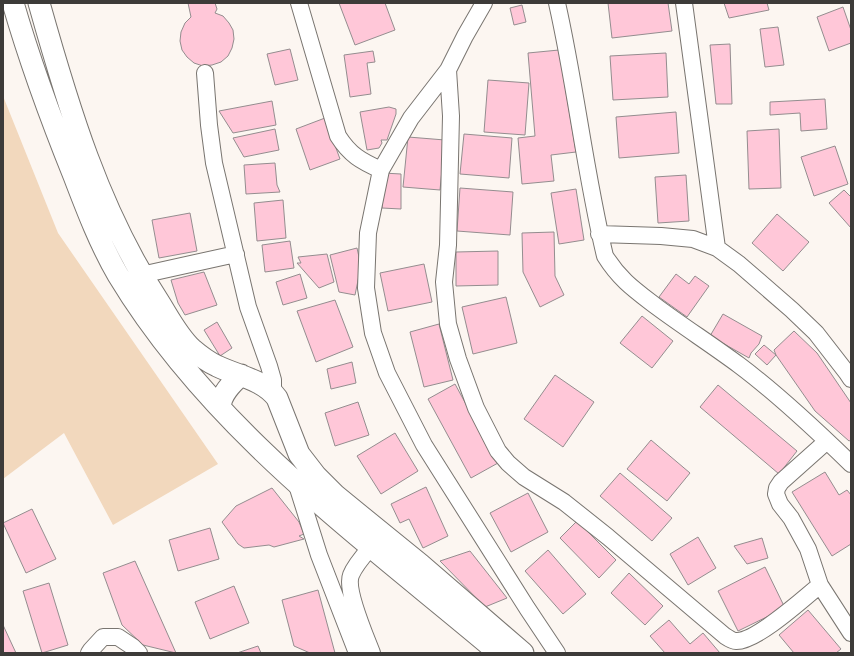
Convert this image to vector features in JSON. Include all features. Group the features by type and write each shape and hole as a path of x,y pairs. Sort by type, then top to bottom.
{"main road":[{"path":"13,3 52,122 99,239 118,274 162,340 220,407 253,442 296,482 371,547 499,653"},
{"path":"39,3 79,137 116,227 141,275 178,332 192,348 217,366 241,375 273,392 277,398 299,454 316,476 335,495 421,565 523,653"},
{"path":"220,407 223,395 241,375"}],"street":[{"path":"299,3 338,136 346,149 365,163 381,170"},
{"path":"484,3 448,70 411,118 381,170 368,233 366,288 373,333 387,373 424,445 557,653"},
{"path":"557,3 566,42 582,140 600,234 605,256 614,271 630,286 739,365 787,404 851,464"},
{"path":"684,3 717,248"},
{"path":"448,70 451,116 448,245 444,282 448,324 458,359 476,408 498,451 508,464 524,477 564,502 608,537 725,636 736,641 747,639 759,633 820,585"},
{"path":"205,73 214,163 248,308 273,380 273,392"},
{"path":"600,234 661,236 693,239 717,248 739,264 802,320 816,334 851,379"},
{"path":"141,275 236,254"},
{"path":"827,441 781,482 777,488 776,494 780,504 808,549 820,585 851,633"},
{"path":"296,482 319,556 357,653"},
{"path":"371,547 351,575 349,582 352,598 372,653"},
{"path":"89,653 90,650 103,637 118,637 133,647 138,653"}],"shaded area":[{"path":"3,96 58,233 218,464 113,525 64,433 3,479"}],"building":[{"path":"188,3 215,3 217,9 215,13 223,16 233,30 234,39 232,48 228,56 221,62 203,66 194,63 182,50 180,41 181,32 185,23 191,17"},
{"path":"339,3 385,3 395,30 355,45"},
{"path":"608,3 668,3 672,31 612,38"},
{"path":"724,3 767,3 769,10 729,18"},
{"path":"522,5 526,22 514,25 510,8"},
{"path":"843,7 851,30 851,43 829,51 817,17"},
{"path":"778,27 784,65 765,67 760,29"},
{"path":"730,44 732,104 716,104 710,45"},
{"path":"290,49 298,80 275,85 267,54"},
{"path":"559,50 576,152 551,155 554,181 522,184 518,138 535,136 528,53"},
{"path":"373,51 375,62 367,63 371,94 350,97 344,55"},
{"path":"666,53 668,97 613,100 610,56"},
{"path":"488,80 529,83 525,135 484,132"},
{"path":"825,99 827,129 801,131 800,113 770,115 770,102"},
{"path":"272,101 276,125 233,133 219,111"},
{"path":"389,107 396,109 396,114 387,140 381,140 382,143 379,148 367,150 360,112"},
{"path":"676,112 679,153 619,158 616,117"},
{"path":"325,118 340,159 310,170 296,129"},
{"path":"275,129 279,150 244,157 233,138"},
{"path":"779,129 781,188 749,189 747,131"},
{"path":"464,134 512,138 509,178 460,174"},
{"path":"408,137 445,140 440,190 403,187"},
{"path":"835,146 848,184 814,196 801,157"},
{"path":"275,163 277,185 280,192 246,194 244,165"},
{"path":"383,173 401,174 401,209 382,208"},
{"path":"686,175 689,221 658,223 655,177"},
{"path":"460,188 513,192 510,235 457,231"},
{"path":"576,189 584,240 559,244 551,193"},
{"path":"844,190 851,197 851,228 829,203"},
{"path":"283,200 286,238 257,241 254,203"},
{"path":"190,213 197,251 159,258 152,220"},
{"path":"777,214 809,242 783,271 752,243"},
{"path":"554,232 555,276 564,295 540,307 523,272 522,233"},
{"path":"290,241 294,268 265,272 262,245"},
{"path":"357,248 361,266 355,295 339,292 330,255"},
{"path":"498,251 498,285 456,286 456,252"},
{"path":"327,254 334,282 319,288 297,263 301,263 298,257"},
{"path":"424,264 432,302 388,311 380,273"},
{"path":"204,272 217,305 185,315 178,303 171,280"},
{"path":"300,274 307,298 283,305 276,282"},
{"path":"676,274 689,284 695,276 709,286 687,317 659,297"},
{"path":"506,297 517,343 473,354 462,307"},
{"path":"335,300 353,347 316,362 297,311"},
{"path":"723,314 762,336 759,344 751,353 749,358 710,336"},
{"path":"642,316 673,341 652,368 620,343"},
{"path":"217,322 232,348 220,356 204,330"},
{"path":"439,324 453,380 424,387 410,332"},
{"path":"794,331 817,353 851,403 851,440 849,441 815,411 776,355 774,350"},
{"path":"764,345 776,355 767,365 755,354"},
{"path":"352,362 356,383 331,389 327,369"},
{"path":"555,375 594,402 563,447 524,419"},
{"path":"455,384 498,463 471,478 428,399"},
{"path":"718,385 797,451 779,474 700,407"},
{"path":"358,402 369,435 335,446 325,413"},
{"path":"395,433 418,471 381,494 357,456"},
{"path":"651,440 690,473 667,501 627,469"},
{"path":"825,472 839,495 847,490 851,495 851,544 832,556 792,492"},
{"path":"620,473 672,518 652,541 600,496"},
{"path":"426,487 448,536 423,548 409,519 400,523 391,504"},
{"path":"272,488 299,522 304,534 299,536 304,539 274,547 269,545 244,548 238,544 222,522 236,506"},
{"path":"528,493 548,532 511,552 490,513"},
{"path":"32,509 56,559 26,573 3,523"},
{"path":"577,521 616,560 599,578 560,538"},
{"path":"210,528 219,559 178,571 169,540"},
{"path":"698,537 716,568 688,585 670,554"},
{"path":"762,538 768,558 747,564 734,546"},
{"path":"548,550 586,594 563,614 525,571"},
{"path":"470,551 507,598 485,607 440,561"},
{"path":"135,561 176,653 143,645 122,625 103,573"},
{"path":"765,567 785,608 738,631 718,591"},
{"path":"629,573 663,606 645,625 611,593"},
{"path":"49,583 68,645 42,653 23,591"},
{"path":"234,586 249,623 210,639 195,602"},
{"path":"318,590 335,653 310,653 294,646 282,600"},
{"path":"808,610 841,649 836,653 794,653 779,635"},
{"path":"669,620 690,644 703,633 720,653 665,653 650,636"},
{"path":"3,625 16,653 3,653"},
{"path":"258,646 261,653 237,653"}]}
